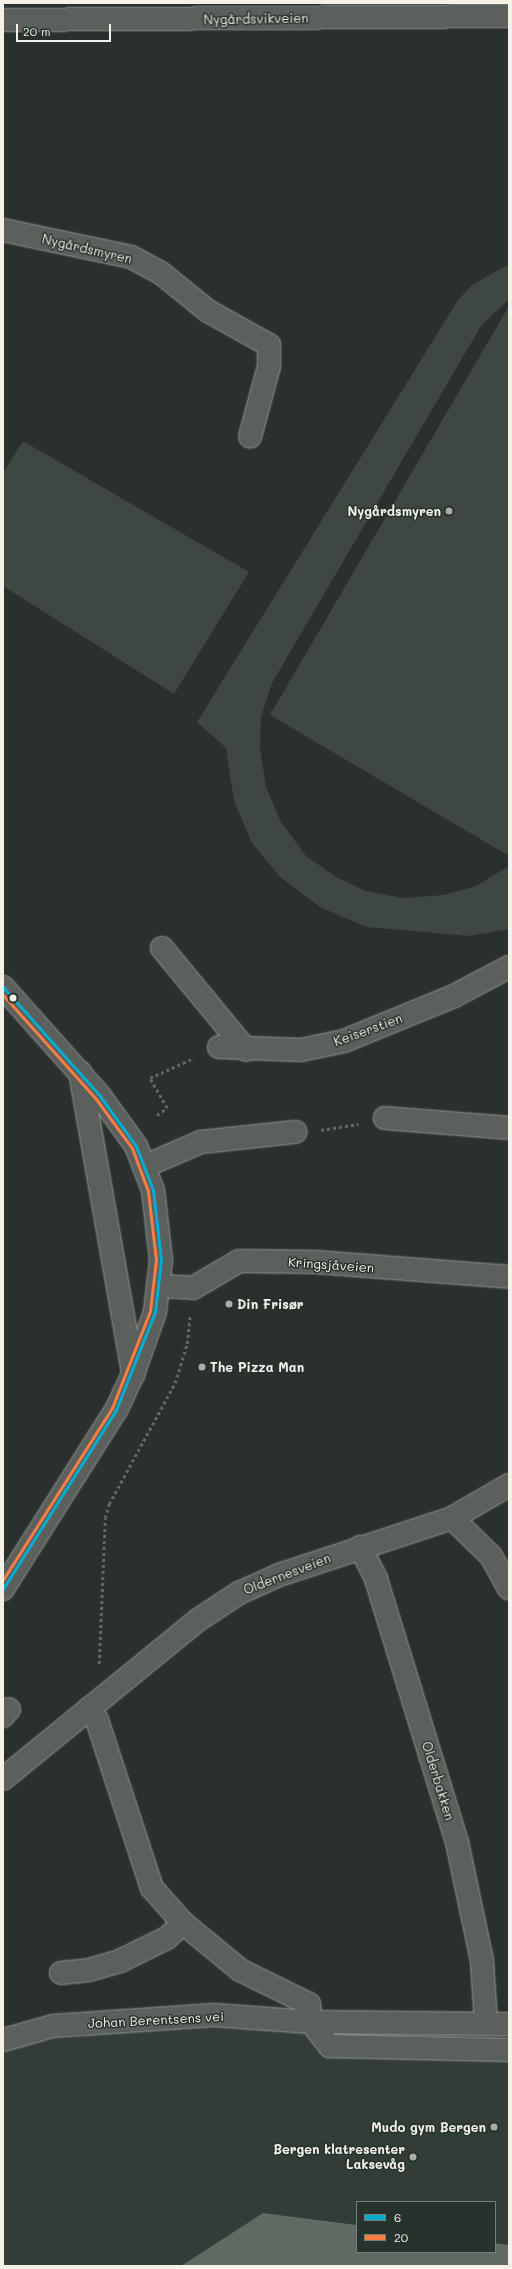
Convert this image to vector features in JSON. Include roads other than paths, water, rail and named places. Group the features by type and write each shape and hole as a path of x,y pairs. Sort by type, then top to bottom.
{"street":[{"name":"Nygårdsvikveien","path":"3,20 509,16"},
{"name":"Nygårdsmyren","path":"3,230 131,257 161,273 208,311 269,345 268,366 250,437"},
{"path":"162,948 246,1050"},
{"name":"Keiserstien","path":"219,1046 246,1050 301,1050 344,1041 454,996 509,967"},
{"path":"3,1589 116,1410 147,1342 160,1286 158,1212 145,1166 117,1117 80,1072 4,991"},
{"path":"80,1072 133,1374"},
{"path":"385,1118 509,1128"},
{"path":"145,1166 201,1142 294,1132"},
{"name":"Kringsjåveien","path":"160,1286 193,1288 240,1261 316,1262 509,1277"},
{"name":"Oldernesveien","path":"3,1779 198,1620 238,1593 360,1547 452,1518 509,1485"},
{"path":"452,1518 491,1556 509,1588"},
{"name":"Olderbakken","path":"360,1547 376,1579 457,1842 482,1961 486,2023"},
{"path":"89,1708 97,1720 152,1888 183,1923 240,1970 309,2004 311,2022 330,2046 509,2050"},
{"path":"62,1973 89,1970 120,1961 167,1938 183,1923"},
{"name":"Johan Berentsens vei","path":"3,2040 53,2026 214,2016 311,2022 509,2024"}],"place":[{"name":"Nygårdsmyren","path":"449,511"},
{"name":"Din Frisør","path":"229,1304"},
{"name":"The Pizza Man","path":"202,1367"},
{"name":"Mudo gym Bergen","path":"494,2127"},
{"name":"Bergen klatresenter Laksevåg","path":"413,2157"}]}
